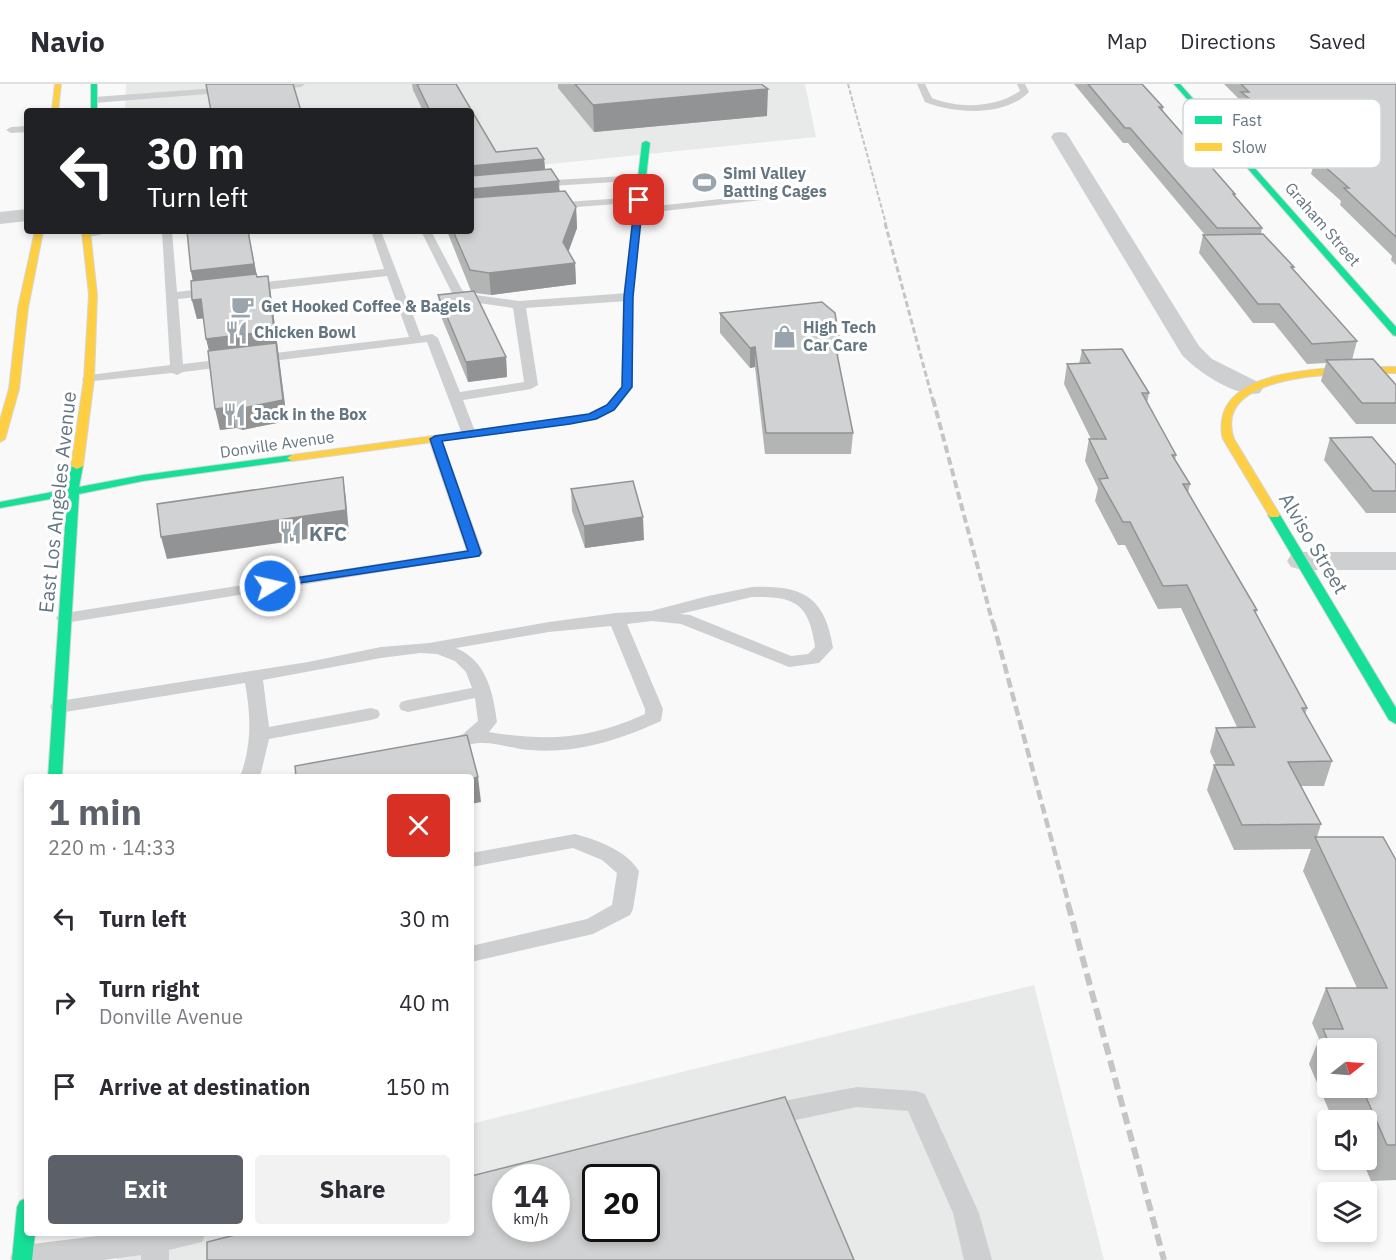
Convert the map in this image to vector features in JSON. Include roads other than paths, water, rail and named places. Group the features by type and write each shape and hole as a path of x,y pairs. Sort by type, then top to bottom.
{"street":[{"path":"55,108 58,84"},
{"path":"94,84 94,106"},
{"name":"Graham Street","path":"1177,84 1190,99"},
{"path":"1060,137 1190,350 1204,364 1251,388 1279,378 1314,372 1396,370"},
{"name":"Donville Avenue","path":"0,505 143,478 592,417 610,407 627,387 628,297 646,144"},
{"name":"Graham Street","path":"1251,168 1396,333"},
{"path":"0,218 24,215"},
{"path":"0,439 14,389 23,308 38,234"},
{"name":"East Los Angeles Avenue","path":"55,774 73,491 89,380 93,295 86,234"},
{"name":"Alviso Street","path":"1251,388 1235,401 1226,417 1226,435 1396,720"},
{"path":"1302,561 1396,561"},
{"path":"16,1259 24,1221"}],"lane":[{"path":"257,88 301,84"},
{"path":"921,84 928,100 939,106 967,107 1003,104 1018,100 1025,92 1021,84"},
{"path":"94,106 235,89"},
{"path":"11,130 24,129"},
{"path":"526,185 642,178"},
{"path":"536,208 639,206 775,196"},
{"path":"167,234 177,370"},
{"path":"377,234 416,340"},
{"path":"428,234 457,292 465,297 519,305 628,297"},
{"path":"171,296 391,272"},
{"path":"456,397 531,385 519,305"},
{"path":"89,380 432,338 470,434"},
{"path":"65,618 475,553 435,439"},
{"path":"60,707 400,650 616,618 652,616 684,619 789,662 813,659 824,648 821,627 806,601 783,593 755,592 731,596 652,616"},
{"path":"476,736 548,745 593,740 630,729 654,717 654,709 616,618"},
{"path":"425,648 453,652 473,669 483,691 488,722 476,736 461,743 428,751"},
{"path":"251,774 258,756 262,720 253,676"},
{"path":"408,706 483,691"},
{"path":"260,735 371,714"},
{"path":"474,859 575,842 609,855 628,871 622,909 593,926 474,953"},
{"path":"740,1120 857,1097 916,1101 966,1213 978,1260"},
{"path":"16,1259 155,1250 185,1236"}],"railway":[{"path":"848,84 886,224"},
{"path":"885,223 933,401"},
{"path":"933,399 993,624"},
{"path":"993,622 1069,905"},
{"path":"1068,904 1164,1260"}],"place":[{"name":"Simi Valley Batting Cages","path":"705,182"},
{"name":"Get Hooked Coffee & Bagels","path":"243,306"},
{"name":"Chicken Bowl","path":"236,332"},
{"name":"High Tech Car Care","path":"785,336"},
{"name":"Jack in the Box","path":"235,414"},
{"name":"KFC","path":"291,533"}]}
